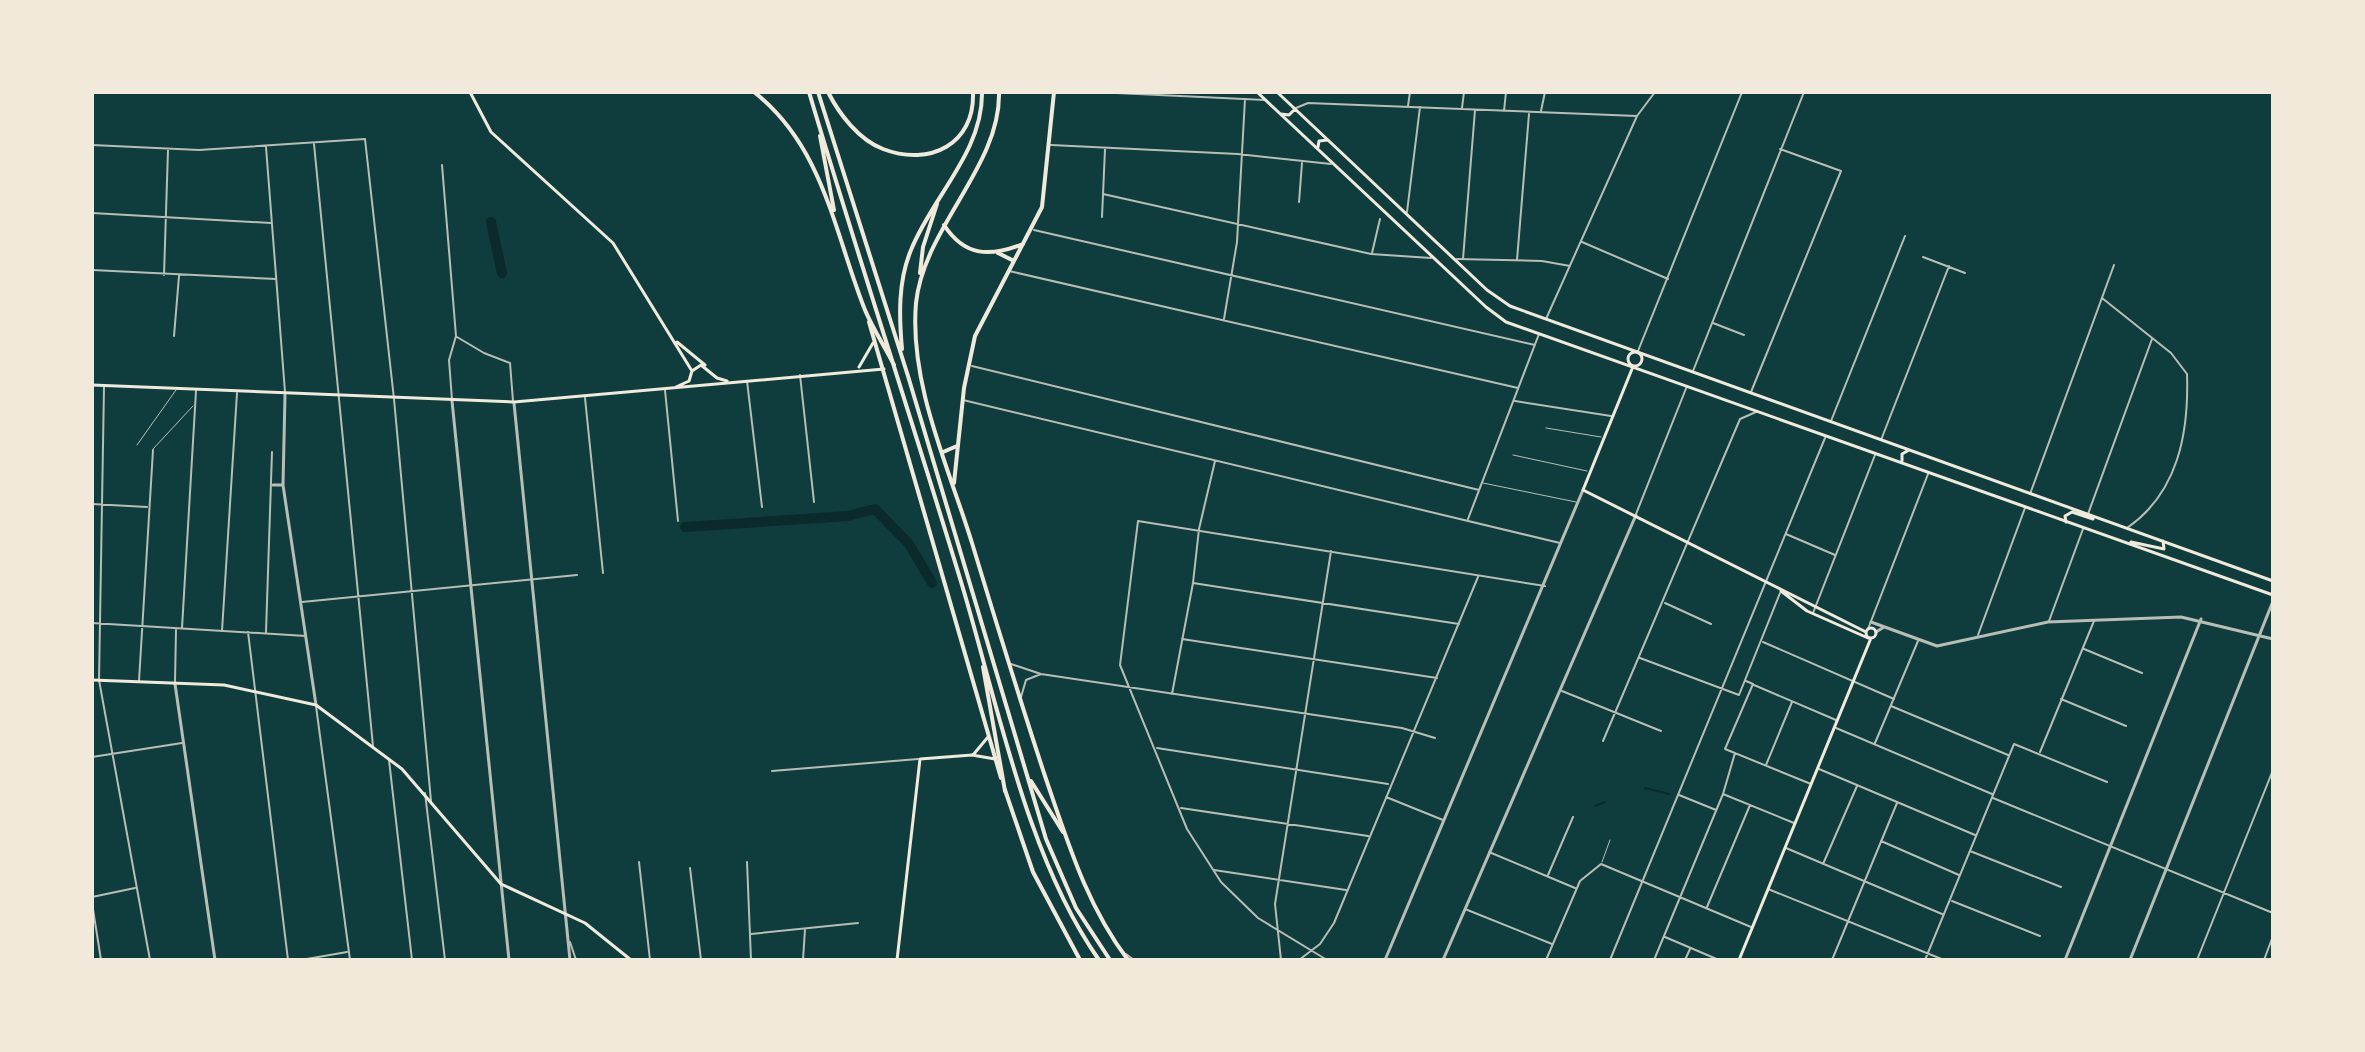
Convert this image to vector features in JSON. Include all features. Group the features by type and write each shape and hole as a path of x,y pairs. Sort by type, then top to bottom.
{"main road":[{"path":"470,92 491,132 613,243 692,371"},
{"path":"754,92 780,115 802,143 836,224 884,369 1005,791 1037,882 1080,960"},
{"path":"809,92 900,378 1044,857 1064,903 1099,960"},
{"path":"818,92 903,359 1025,772 1059,871 1076,908 1110,960"},
{"path":"828,92 840,113 866,139 881,149 916,156 946,149 965,133 971,121 973,92"},
{"path":"903,359 901,298 906,265 915,240 980,121 982,92"},
{"path":"920,283 944,224 990,137 998,110 999,92"},
{"path":"954,486 967,365 980,323 1033,229 1044,200 1054,92"},
{"path":"1257,92 1492,313 1539,333 2083,529 2159,550 2164,549 2163,541"},
{"path":"1277,92 1499,299 1546,320 2273,581"},
{"path":"1281,114 1289,115 1295,109"},
{"path":"816,118 836,224"},
{"path":"1318,149 1319,141 1328,140"},
{"path":"939,201 923,247 916,319 918,353 943,452 1063,832 1090,896 1127,960"},
{"path":"944,224 966,249 979,253 998,253 1025,243"},
{"path":"998,253 1014,261"},
{"path":"866,312 900,378"},
{"path":"857,369 870,354 873,335"},
{"path":"674,340 717,378 731,382"},
{"path":"871,367 878,352"},
{"path":"1633,367 1629,357 1637,352"},
{"path":"1637,352 1642,361 1633,367 1583,490 1781,591 1867,631 1876,632"},
{"path":"691,377 697,366 707,366"},
{"path":"92,385 514,402 871,367 884,369"},
{"path":"703,385 711,379 711,371"},
{"path":"691,377 703,385"},
{"path":"668,389 691,377"},
{"path":"943,452 957,446"},
{"path":"1904,464 1900,456 1909,450"},
{"path":"2066,523 2065,516 2072,512 2101,520"},
{"path":"2123,541 2273,595"},
{"path":"1781,591 1813,614 1870,638"},
{"path":"1867,631 1870,638"},
{"path":"1739,960 1870,638 1876,632"},
{"path":"979,645 1005,791"},
{"path":"92,680 224,685 316,705 389,759 425,793 501,884 566,912 631,960"},
{"path":"972,755 985,744 988,733"},
{"path":"897,960 920,759 972,755 995,759"},
{"path":"1025,772 1063,832"}],"street":[{"path":"1095,92 1266,100"},
{"path":"1408,107 1410,92"},
{"path":"1462,109 1464,92"},
{"path":"1504,111 1506,92"},
{"path":"1541,112 1545,92"},
{"path":"1546,320 1637,116 1655,92"},
{"path":"1637,352 1742,92"},
{"path":"1692,372 1804,92"},
{"path":"1224,320 1238,224 1245,99"},
{"path":"1295,109 1308,103 1637,116"},
{"path":"1407,212 1420,107"},
{"path":"1463,259 1475,110"},
{"path":"1517,260 1530,112"},
{"path":"92,145 168,149 365,139 394,399 431,801"},
{"path":"314,143 373,747"},
{"path":"1050,145 1334,164"},
{"path":"266,146 285,395 283,485 350,960"},
{"path":"1102,217 1105,148"},
{"path":"164,275 168,149"},
{"path":"1751,393 1841,171 1780,149"},
{"path":"1299,202 1302,162"},
{"path":"442,165 456,336 449,360 452,401 509,960"},
{"path":"1103,194 1371,254 1436,258"},
{"path":"92,213 273,223"},
{"path":"1371,254 1380,219"},
{"path":"1033,229 1535,345"},
{"path":"1831,423 1905,236"},
{"path":"1581,242 1669,279"},
{"path":"1923,257 1965,273"},
{"path":"1456,259 1517,260 1570,266"},
{"path":"2030,495 2114,265"},
{"path":"1881,441 1949,266"},
{"path":"92,270 277,279"},
{"path":"1008,271 1518,388"},
{"path":"174,336 179,275"},
{"path":"2102,298 2177,359 2187,374 2183,435 2166,487 2147,512 2126,529"},
{"path":"1712,323 1744,335"},
{"path":"1468,520 1539,333"},
{"path":"456,336 484,353 510,362 570,960"},
{"path":"2088,515 2153,338"},
{"path":"967,365 1479,490"},
{"path":"800,375 814,502"},
{"path":"747,380 762,507"},
{"path":"1443,960 1488,852 1562,691 1687,385"},
{"path":"104,386 99,680 150,960"},
{"path":"668,389 678,521"},
{"path":"182,628 196,391"},
{"path":"222,631 237,393"},
{"path":"585,397 603,573"},
{"path":"962,399 1561,543"},
{"path":"1513,401 1612,416"},
{"path":"1603,741 1689,545 1740,419 1757,411"},
{"path":"1610,960 1825,436"},
{"path":"139,682 153,450"},
{"path":"266,633 272,452"},
{"path":"1813,614 1876,454"},
{"path":"1172,694 1193,583 1199,529 1216,460"},
{"path":"1867,631 1928,473"},
{"path":"273,485 283,485"},
{"path":"1385,960 1583,490"},
{"path":"92,504 148,508"},
{"path":"1978,636 2025,508"},
{"path":"1327,960 1276,932 1233,895 1193,841 1120,665 1119,650 1138,521 1545,586"},
{"path":"2048,622 2083,529"},
{"path":"1786,534 1836,555"},
{"path":"1281,960 1274,912 1331,551"},
{"path":"1299,960 1329,933 1460,624 1478,574"},
{"path":"301,602 577,575"},
{"path":"1193,583 1460,624"},
{"path":"1639,658 1720,691 1739,695 1781,591"},
{"path":"2130,960 2273,601"},
{"path":"1662,602 1711,624"},
{"path":"1871,622 1918,641 1945,646 2048,622 2094,620 2201,619 2273,639"},
{"path":"2065,960 2201,619"},
{"path":"2039,754 2094,620"},
{"path":"92,623 306,636"},
{"path":"1876,632 1884,627"},
{"path":"176,628 175,684 215,960"},
{"path":"248,632 288,960"},
{"path":"1182,639 1437,678"},
{"path":"1761,641 1894,699"},
{"path":"1875,744 1918,641"},
{"path":"2082,649 2142,673"},
{"path":"1009,663 1041,674 1415,730 1435,738"},
{"path":"1020,702 1026,680 1041,674"},
{"path":"1745,681 1837,720"},
{"path":"1753,684 1725,749 1811,784"},
{"path":"1562,691 1661,731"},
{"path":"2061,699 2126,726"},
{"path":"1766,765 1793,701"},
{"path":"1891,706 2009,755"},
{"path":"1834,727 2273,913"},
{"path":"92,757 184,743"},
{"path":"1925,960 2014,744 2107,782"},
{"path":"1156,748 1390,785"},
{"path":"1654,960 1723,794 1735,753"},
{"path":"389,759 412,960"},
{"path":"772,771 920,759"},
{"path":"1818,768 1976,835"},
{"path":"2197,960 2273,770"},
{"path":"1823,864 1857,785"},
{"path":"425,793 445,960"},
{"path":"1723,794 1795,824"},
{"path":"1677,795 1716,810"},
{"path":"1385,797 1444,820"},
{"path":"1832,960 1897,802"},
{"path":"1707,908 1750,805"},
{"path":"1179,808 1369,836"},
{"path":"1547,876 1573,817"},
{"path":"1881,841 1960,875"},
{"path":"1785,848 1944,914"},
{"path":"1970,851 2061,887"},
{"path":"1488,852 1576,888"},
{"path":"639,862 650,960"},
{"path":"747,862 751,960"},
{"path":"1546,960 1576,888 1601,864 1752,927"},
{"path":"690,868 701,960"},
{"path":"1213,870 1347,890"},
{"path":"92,897 136,888"},
{"path":"1768,889 1944,960"},
{"path":"1950,900 2040,936"},
{"path":"92,903 101,960"},
{"path":"1465,909 1553,944"},
{"path":"751,934 858,923"},
{"path":"803,960 805,929"},
{"path":"2264,960 2273,936"},
{"path":"1664,937 1719,960"},
{"path":"569,939 576,960"},
{"path":"1685,960 1690,948"},
{"path":"1120,950 1134,960"},
{"path":"301,960 349,951"}],"lane":[{"path":"137,445 176,390"},
{"path":"153,450 195,404"},
{"path":"1546,428 1603,438"},
{"path":"1513,455 1589,471"},
{"path":"1482,482 1578,503"},
{"path":"1601,864 1610,840"}],"waterway":[{"path":"491,222 502,273"},
{"path":"685,527 848,516 875,509 909,544 932,583"},
{"path":"1645,788 1669,794"},
{"path":"1595,806 1605,802"}]}
